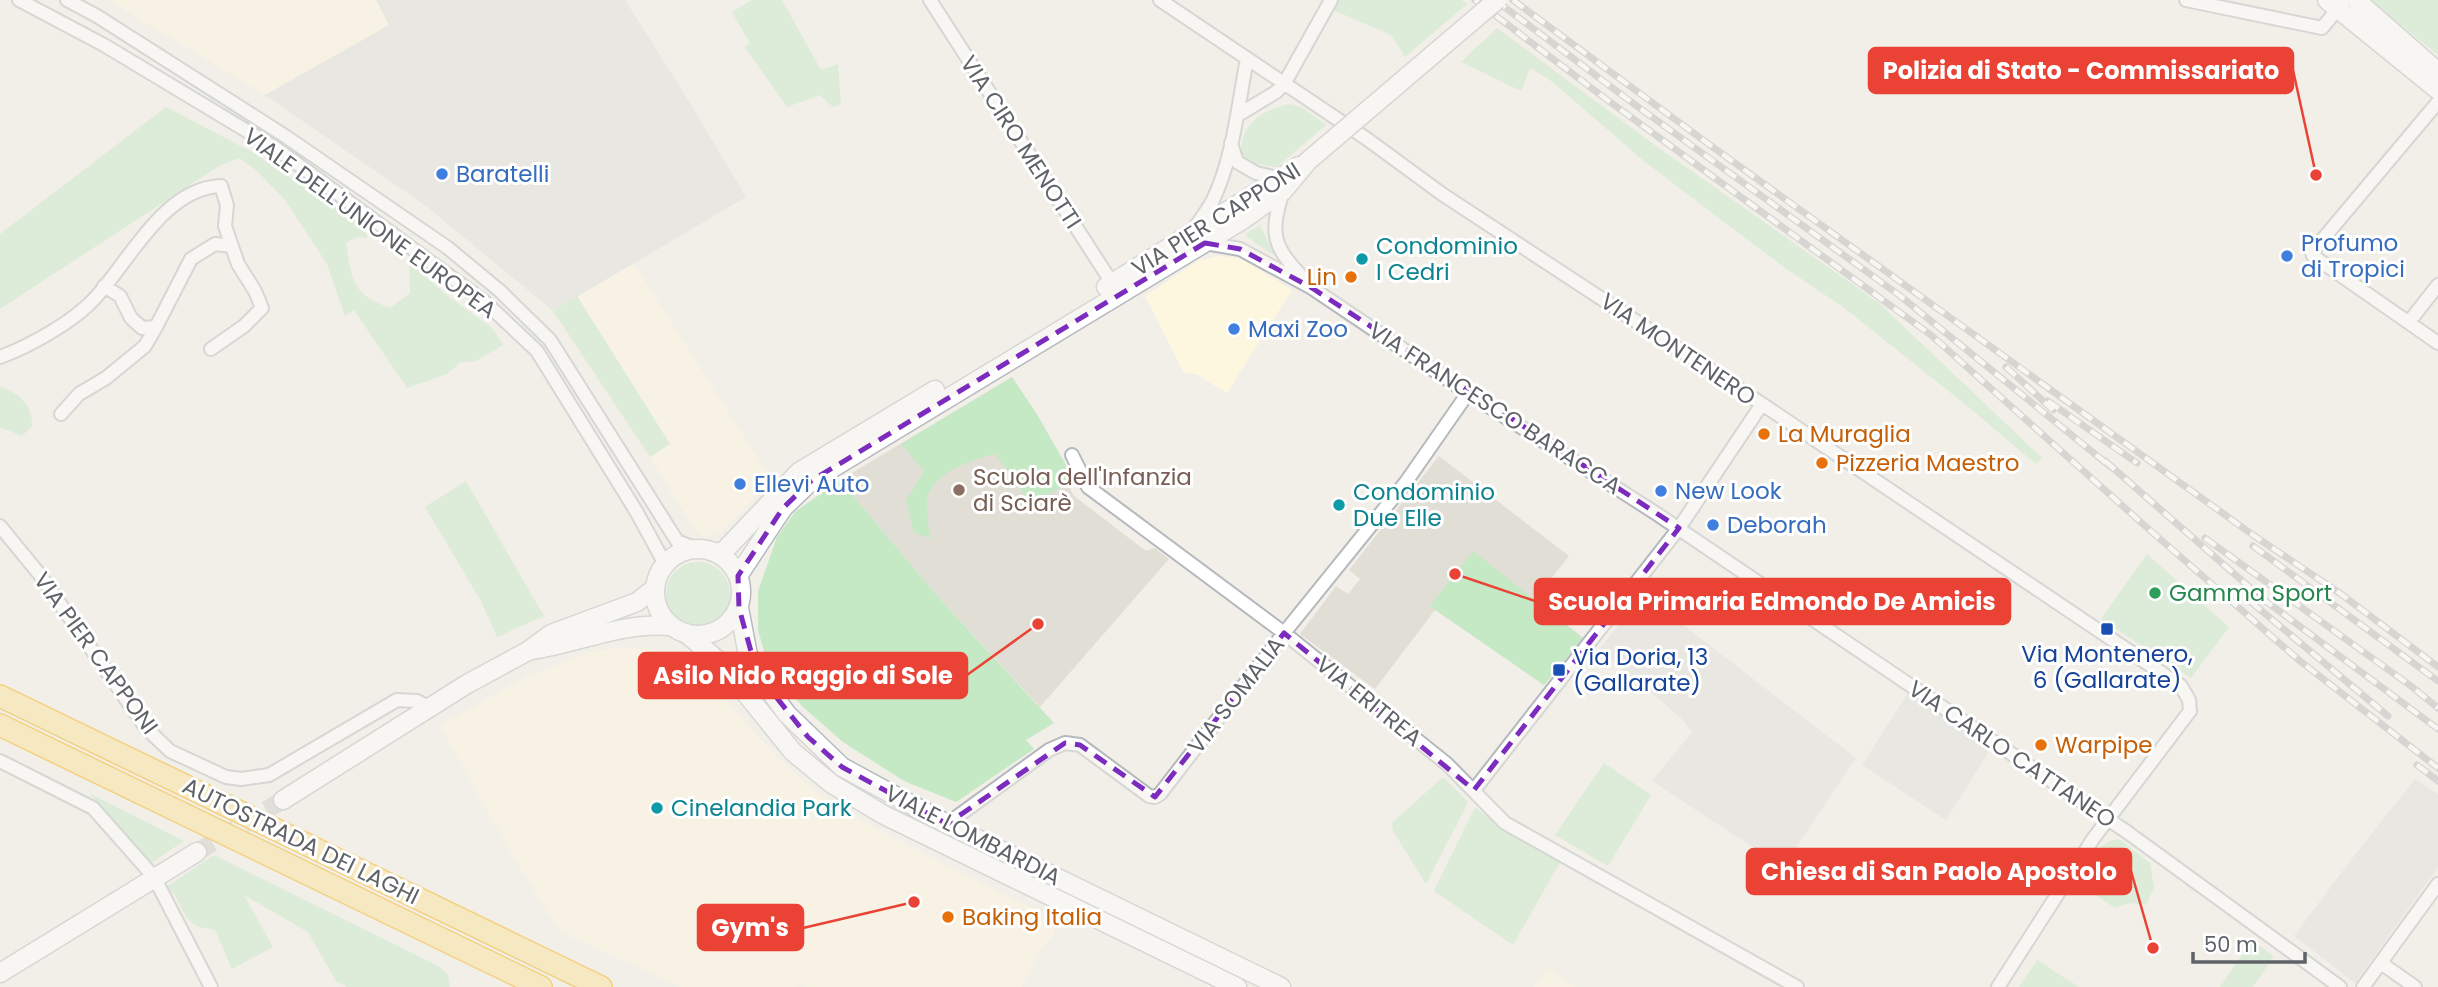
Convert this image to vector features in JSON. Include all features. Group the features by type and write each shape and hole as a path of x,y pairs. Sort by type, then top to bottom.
{"highway":[{"name":"AUTOSTRADA DEI LAGHI","path":"0,696 601,987"},
{"name":"AUTOSTRADA DEI LAGHI","path":"0,725 541,987"}],"main road":[{"name":"VIA PIER CAPPONI","path":"738,576 783,508 811,481 1280,185 1497,0"},
{"path":"2356,0 2438,72"},
{"path":"2337,3 2438,90"},
{"name":"VIA PIER CAPPONI","path":"716,553 724,551 799,472 1112,283 1197,239"},
{"path":"697,549 716,553 730,562 738,576 742,592 739,608 731,621 719,631 704,636 688,635 670,626 659,613 654,588 665,564 685,551 697,549"},
{"path":"283,800 483,675 528,651 551,634 637,602 654,588"},
{"name":"VIALE LOMBARDIA","path":"739,608 748,655 757,673 787,714 842,767 947,824 1281,987"},
{"path":"528,651 638,626 670,626"},
{"name":"VIALE LOMBARDIA","path":"688,635 721,663 793,752 832,784 884,815 1237,987"},
{"path":"0,972 197,852"}],"street":[{"name":"VIALE DELL'UNIONE EUROPEA","path":"19,0 104,45 277,149 485,303 537,351 636,511 665,564"},
{"name":"VIALE DELL'UNIONE EUROPEA","path":"67,0 97,16 318,158 448,248 500,291 550,340 677,541 697,549"},
{"path":"92,0 97,16"},
{"name":"VIA CIRO MENOTTI","path":"930,0 1112,283"},
{"name":"VIA MONTENERO","path":"1160,0 1442,194 1762,404 2181,686 2189,700 2189,710 2108,820"},
{"path":"1238,116 1284,84 1331,0"},
{"path":"2186,0 2322,28 2337,3"},
{"path":"1197,239 1212,202 1238,116 1247,60"},
{"path":"2438,102 2312,252 2313,257 2438,343"},
{"path":"1230,142 1237,162 1280,185"},
{"name":"VIA FRANCESCO BARACCA","path":"1280,185 1275,240 1288,262 1312,288"},
{"path":"0,357 28,345 96,299 156,221 189,196 209,186 221,186 227,205 225,226 231,246 262,307 244,326 211,349"},
{"name":"VIA FRANCESCO BARACCA","path":"1197,239 1241,249 1312,288 1468,393 1679,528"},
{"path":"61,414 79,394 106,378 145,346 191,259 215,244 231,246"},
{"path":"2409,323 2438,285"},
{"path":"104,286 120,296 131,318 142,328 156,327"},
{"name":"VIA SOMALIA","path":"947,824 1049,750 1065,744 1080,745 1149,796 1160,794 1284,632 1406,482 1468,393"},
{"path":"1475,790 1679,528 1762,404"},
{"name":"VIA ERITREA","path":"1072,455 1088,487 1284,632 1447,764 1505,823 1797,987"},
{"name":"VIA PIER CAPPONI","path":"0,526 40,576 146,728 170,751 226,777 269,775 397,700 417,701 429,708"},
{"name":"VIA CARLO CATTANEO","path":"1679,528 2108,820 2340,987"},
{"path":"0,761 93,808 154,877 211,987"},
{"path":"1998,987 2108,820"},
{"path":"2363,987 2438,884"},
{"path":"2381,963 2415,987"}],"highlighted area":[{"path":"1205,243 1240,249 1312,288 1679,528 1474,790 1284,633 1155,797 1080,745 1065,743 947,824 842,767 808,737 757,673 739,608 738,576 783,508 811,481"}],"shaded area":[{"path":"108,0 376,0 389,25 265,95"},
{"path":"376,0 625,0 746,197 553,311 426,206 265,95 389,25"},
{"path":"1219,256 1240,258 1292,290 1227,393 1196,374 1184,373 1145,296 1198,261"},
{"path":"633,262 771,479 720,534 701,536 650,457 669,443 577,296"},
{"path":"1012,377 1074,479 1067,483 1074,496 1146,551 1155,548 1169,559 1040,707 938,597 840,480"},
{"path":"1439,456 1569,556 1535,599 1583,638 1544,685 1435,610 1375,689 1300,634 1336,586 1348,594 1360,579 1349,570"},
{"path":"1644,595 1856,758 1783,867 1652,781 1692,732 1681,718 1599,649"},
{"path":"629,647 653,650 709,678 733,709 779,759 815,791 867,824 1046,915 1056,934 1040,950 1022,987 681,987 560,932 513,856 440,726 525,677 592,651"},
{"path":"1908,693 1990,750 1946,820 1862,765"},
{"path":"2415,779 2438,794 2438,867 2355,983 2294,936"},
{"path":"1548,968 1576,987 1533,987"}],"green space":[{"path":"752,0 782,0 821,70 838,64 841,105 833,107 820,95 787,107 745,47 750,43 732,12"},
{"path":"1336,0 1462,0 1467,4 1405,57 1391,35 1331,9"},
{"path":"2370,0 2438,0 2438,55"},
{"path":"1497,28 1656,146 1879,303 2042,458 2036,464 1843,307 1785,268 1645,162 1550,80 1530,68 1521,91 1461,62"},
{"path":"1291,104 1301,107 1326,125 1277,167 1251,163 1242,156 1244,136 1254,120 1271,110"},
{"path":"166,107 252,152 363,226 368,238 357,237 346,243 352,276 368,297 390,308 410,293 409,260 445,294 492,328 503,345 476,361 461,362 447,374 407,388 354,310 345,316 327,264 285,200 257,171 239,158 219,166 0,309 0,234"},
{"path":"1260,226 1275,256 1247,237 1246,233"},
{"path":"577,296 670,444 650,457 553,311"},
{"path":"1012,377 1074,479 1030,506 1017,482 995,454 975,460 953,469 935,483 930,491 927,506 930,539 914,532 906,501 924,471 901,444"},
{"path":"0,386 19,397 30,411 32,426 22,436 0,427"},
{"path":"840,480 938,597 1054,723 1026,740 1034,749 956,802 904,781 843,742 803,707 769,669 758,630 758,591 777,537 795,512"},
{"path":"466,481 544,616 497,637 481,601 425,507"},
{"path":"1473,551 1583,638 1544,685 1430,606"},
{"name":"Gamma Sport","path":"2147,554 2229,627 2191,678 2101,619"},
{"path":"698,562 716,568 724,576 730,594 724,612 716,620 698,626 680,620 672,612 666,594 672,576 680,568"},
{"path":"1604,763 1651,795 1608,866 1555,835"},
{"path":"1443,777 1468,802 1426,884 1393,831 1392,823"},
{"path":"89,793 184,841 151,863"},
{"path":"1475,807 1508,833 1560,862 1513,945 1434,891"},
{"path":"2119,839 2150,863 2154,888 2146,905 2129,903 2115,908 2094,894 2073,889 2097,851 2103,845"},
{"path":"214,855 440,967 448,975 450,987 347,987 336,981 308,932 244,895 273,947 232,969 215,930 193,924 166,887"},
{"path":"2252,941 2274,956 2253,987 2220,987"},
{"path":"2037,960 2079,987 2019,987"}],"tunnel":[{"path":"197,852 283,800"}],"railway":[{"path":"1475,0 1606,99 1931,335 2300,661 2438,768"},
{"path":"1495,0 1899,295 2111,467"},
{"path":"1513,0 1714,148 2253,535 2341,594 2438,667"},
{"path":"2006,367 2053,410"},
{"path":"2048,401 2137,463"},
{"path":"2105,461 2263,599 2438,729"},
{"path":"2205,538 2438,708"},
{"path":"2253,546 2438,681"},
{"path":"2251,602 2388,716"},
{"path":"2417,765 2438,781"}],"place":[{"name":"Baratelli","path":"442,174"},
{"name":"Polizia di Stato - Commissariato","path":"2316,175"},
{"name":"Profumo di Tropici","path":"2287,256"},
{"name":"Condominio I Cedri","path":"1362,259"},
{"name":"Lin","path":"1351,277"},
{"name":"Maxi Zoo","path":"1234,329"},
{"name":"La Muraglia","path":"1764,434"},
{"name":"Pizzeria Maestro","path":"1822,463"},
{"name":"Ellevi Auto","path":"740,484"},
{"name":"Scuola dell'Infanzia di Sciarè","path":"959,490"},
{"name":"New Look","path":"1661,491"},
{"name":"Condominio Due Elle","path":"1339,505"},
{"name":"Deborah","path":"1713,525"},
{"name":"Scuola Primaria Edmondo De Amicis","path":"1455,574"},
{"name":"Gamma Sport","path":"2155,593"},
{"name":"Asilo Nido Raggio di Sole","path":"1038,624"},
{"name":"Via Montenero, 6 (Gallarate)","path":"2107,629"},
{"name":"Via Doria, 13 (Gallarate)","path":"1559,670"},
{"name":"Warpipe","path":"2041,745"},
{"name":"Cinelandia Park","path":"657,808"},
{"name":"Gym's","path":"914,902"},
{"name":"Baking Italia","path":"948,917"},
{"name":"Chiesa di San Paolo Apostolo","path":"2153,948"}]}
